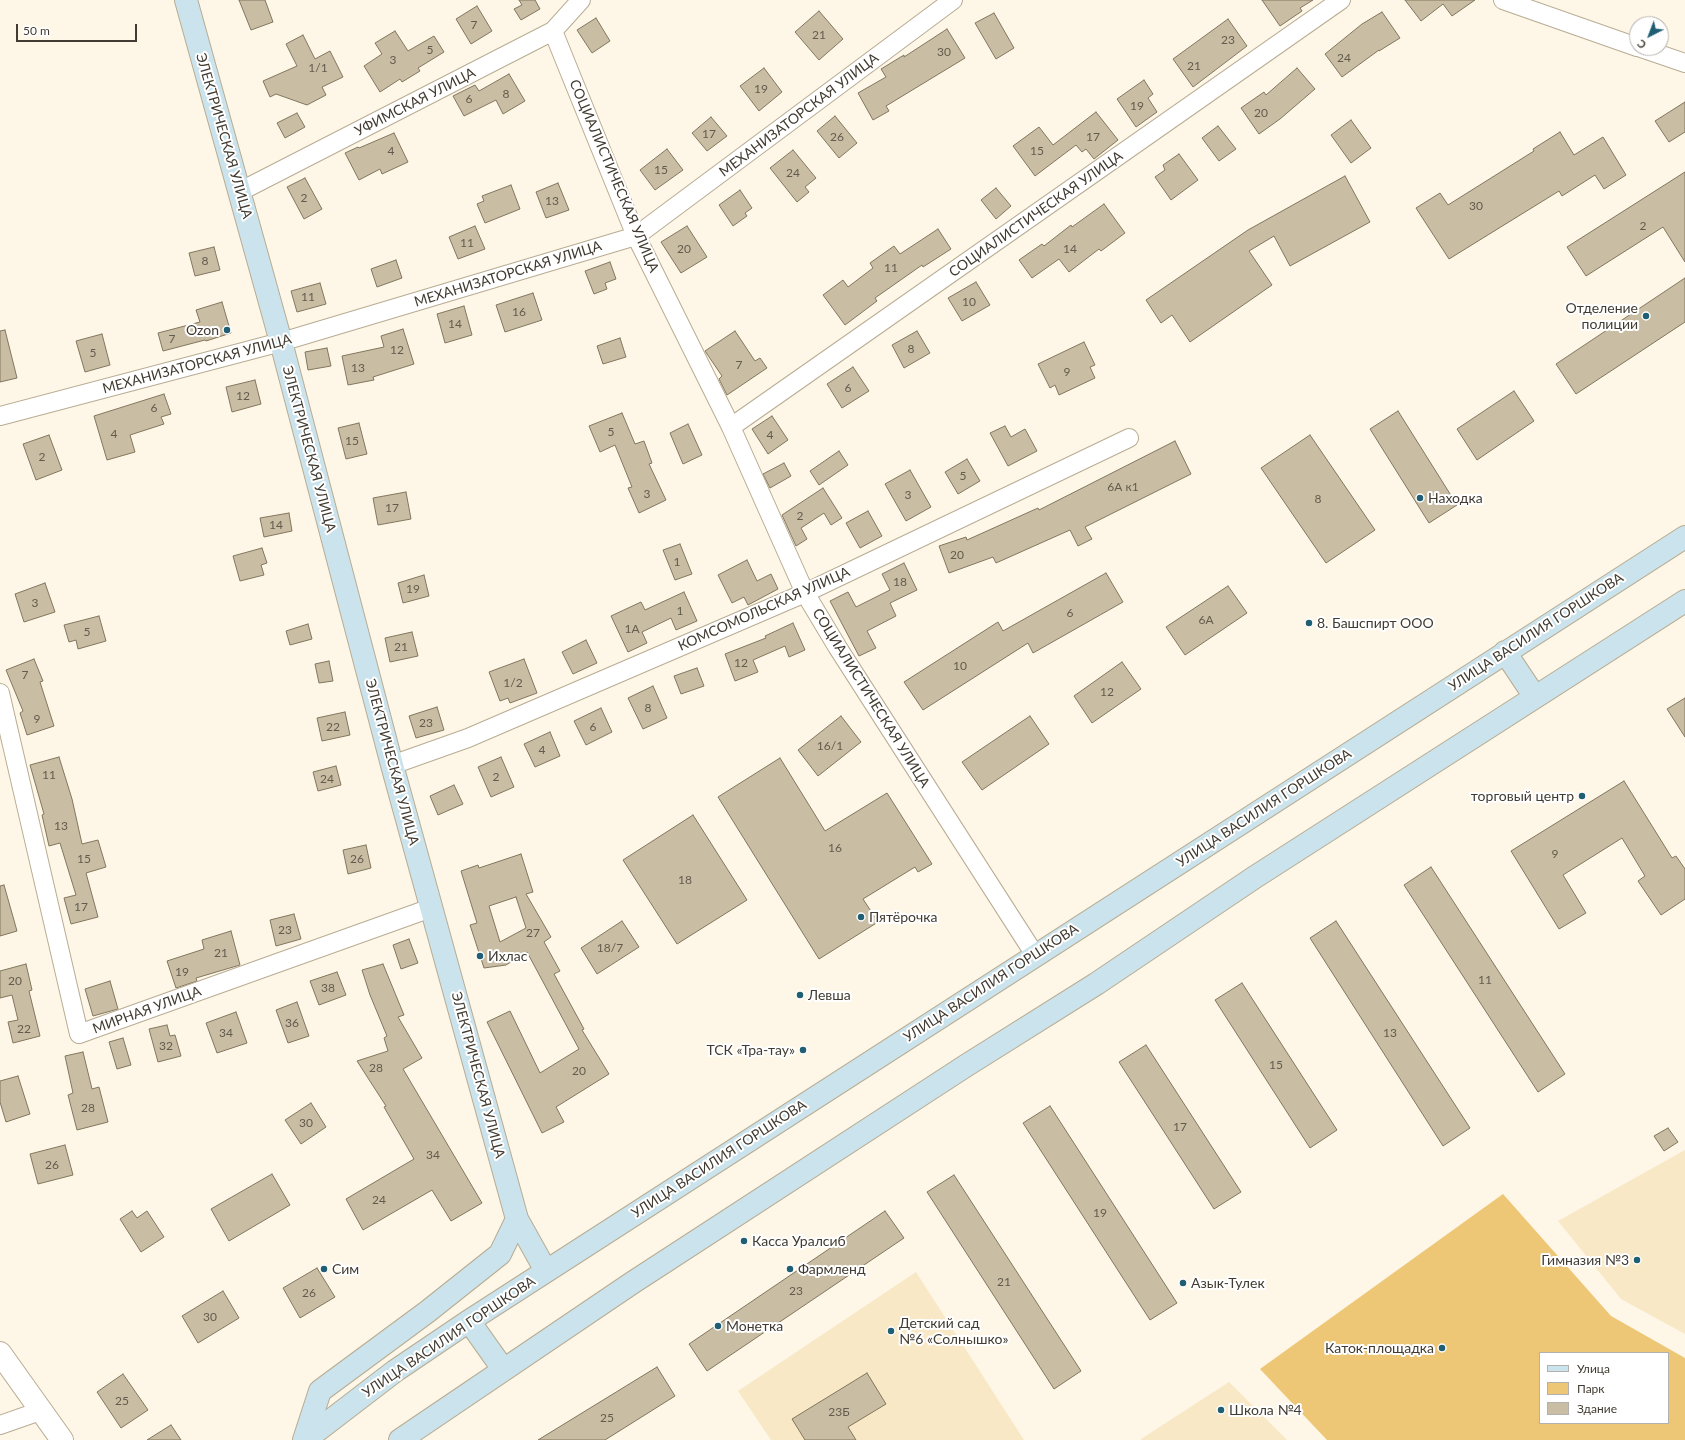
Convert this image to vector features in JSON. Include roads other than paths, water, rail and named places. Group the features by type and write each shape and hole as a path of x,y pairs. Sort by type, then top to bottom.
{"main road":[{"name":"ЭЛЕКТРИЧЕСКАЯ УЛИЦА","path":"186,0 281,342 392,765 461,1011 516,1219 546,1271"},
{"name":"УЛИЦА ВАСИЛИЯ ГОРШКОВА","path":"305,1440 395,1372 469,1321 1685,537"},
{"path":"400,1440 503,1369 967,1064 1096,984 1255,877 1685,601"},
{"path":"1505,652 1535,697"},
{"path":"305,1440 320,1392 427,1312 500,1254 516,1219"},
{"path":"469,1321 503,1369"}],"street":[{"name":"УФИМСКАЯ УЛИЦА","path":"240,192 553,31 581,0"},
{"name":"МЕХАНИЗАТОРСКАЯ УЛИЦА","path":"0,416 281,342 636,236 952,0"},
{"name":"СОЦИАЛИСТИЧЕСКАЯ УЛИЦА","path":"731,427 1341,0"},
{"path":"1503,0 1629,44"},
{"name":"СОЦИАЛИСТИЧЕСКАЯ УЛИЦА","path":"553,31 636,236 731,427 805,593 838,648 1035,955"},
{"path":"1664,56 1685,63"},
{"name":"КОМСОМОЛЬСКАЯ УЛИЦА","path":"392,765 468,738 805,593 1129,438"},
{"name":"МИРНАЯ УЛИЦА","path":"0,693 79,1034 431,908"},
{"path":"0,1353 43,1410 62,1440"},
{"path":"0,1425 43,1410"}],"place":[{"name":"Отделение полиции","path":"1646,316"},
{"name":"Ozon","path":"227,330"},
{"name":"Находка","path":"1420,498"},
{"name":"8. Башспирт ООО","path":"1309,623"},
{"name":"торговый центр","path":"1582,796"},
{"name":"Пятёрочка","path":"861,917"},
{"name":"Ихлас","path":"480,956"},
{"name":"Левша","path":"800,995"},
{"name":"ТСК «Тра-тау»","path":"803,1050"},
{"name":"Касса Уралсиб","path":"744,1241"},
{"name":"Гимназия №3","path":"1637,1260"},
{"name":"Сим","path":"324,1269"},
{"name":"Фармленд","path":"790,1269"},
{"name":"Азык-Тулек","path":"1183,1283"},
{"name":"Монетка","path":"718,1326"},
{"name":"Детский сад №6 «Солнышко»","path":"891,1331"},
{"name":"Каток-площадка","path":"1442,1348"},
{"name":"Школа №4","path":"1221,1410"}]}
